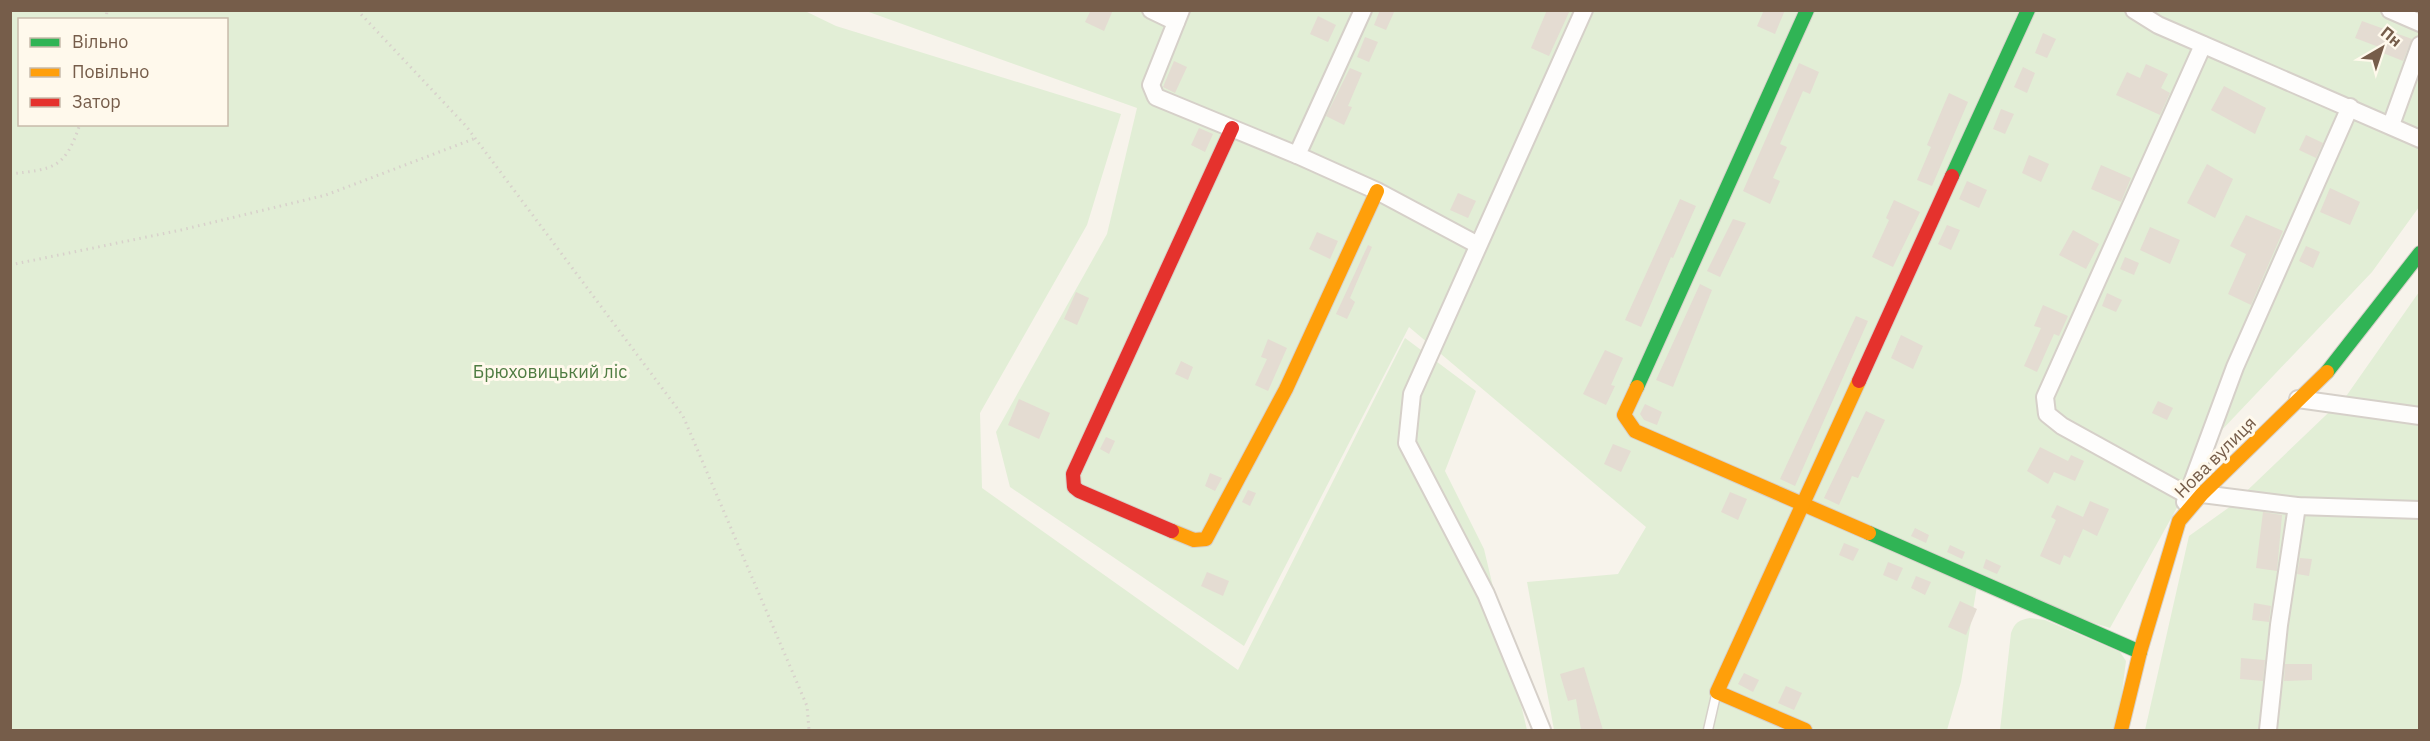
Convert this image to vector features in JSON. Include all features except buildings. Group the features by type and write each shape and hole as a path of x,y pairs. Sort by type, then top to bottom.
{"street":[{"path":"1151,10 1178,16 1151,85 1156,97 1297,154 1377,191 1478,245"},
{"path":"1297,154 1363,10"},
{"path":"1542,730 1486,594 1407,443 1412,394 1584,10"},
{"path":"1807,10 1624,415 1635,431 2140,652"},
{"path":"1805,730 1718,692 2028,10"},
{"path":"2134,10 2158,26 2420,139"},
{"path":"2390,10 2420,23"},
{"path":"2203,45 2045,397 2047,414 2062,426 2194,494 2296,506 2420,510"},
{"path":"2391,125 2420,45"},
{"path":"2179,521 2194,494 2235,367 2350,107"},
{"path":"1232,128 1073,474 1074,487 1079,491 1194,540 1206,539 1286,389 1377,191"},
{"name":"Нова вулиця","path":"2194,494 2333,366 2420,253"},
{"path":"2298,399 2420,416"},
{"path":"2268,730 2279,625 2296,506"},
{"name":"Нова вулиця","path":"2121,730 2140,652 2179,521"}],"lane":[{"path":"1708,730 1718,692"}],"path":[{"path":"357,10 476,138 682,416 807,706 809,730"},
{"path":"10,174 44,170 61,163 74,142 79,126"},
{"path":"10,265 181,230 326,195 476,138"}],"green space":[{"name":"Брюховицький ліс","path":"10,11 805,11 836,26 1121,114 1087,225 980,413 982,488 1238,670 1405,338 1476,391 1445,471 1484,549 1527,730 11,730"},
{"path":"866,11 2419,11 2419,207 2372,272 2218,434 2110,628 1977,586 1961,682 1947,730 1554,730 1527,582 1618,574 1646,527 1409,327 1244,646 1010,487 996,432 1107,234 1137,108"},
{"path":"2419,292 2419,730 2145,730 2189,536 2231,506 2347,395"},
{"path":"2030,618 2045,620 2120,652 2126,661 2117,730 2000,730 2011,633 2018,622"}],"traffic: fast":[{"path":"1637,387 1807,10"},
{"path":"1952,176 2028,10"},
{"path":"2327,372 2420,253"},
{"path":"1869,533 2140,652"}],"traffic: slow":[{"path":"1172,531 1194,540 1206,539 1286,389 1377,191"},
{"path":"2121,730 2140,652 2179,521 2202,494 2327,372"},
{"path":"1805,730 1717,692 1859,381"},
{"path":"1637,387 1624,415 1635,431 1869,533"}],"traffic: jam":[{"path":"1172,531 1079,491 1074,487 1073,474 1232,128"},
{"path":"1859,381 1952,176"}]}
